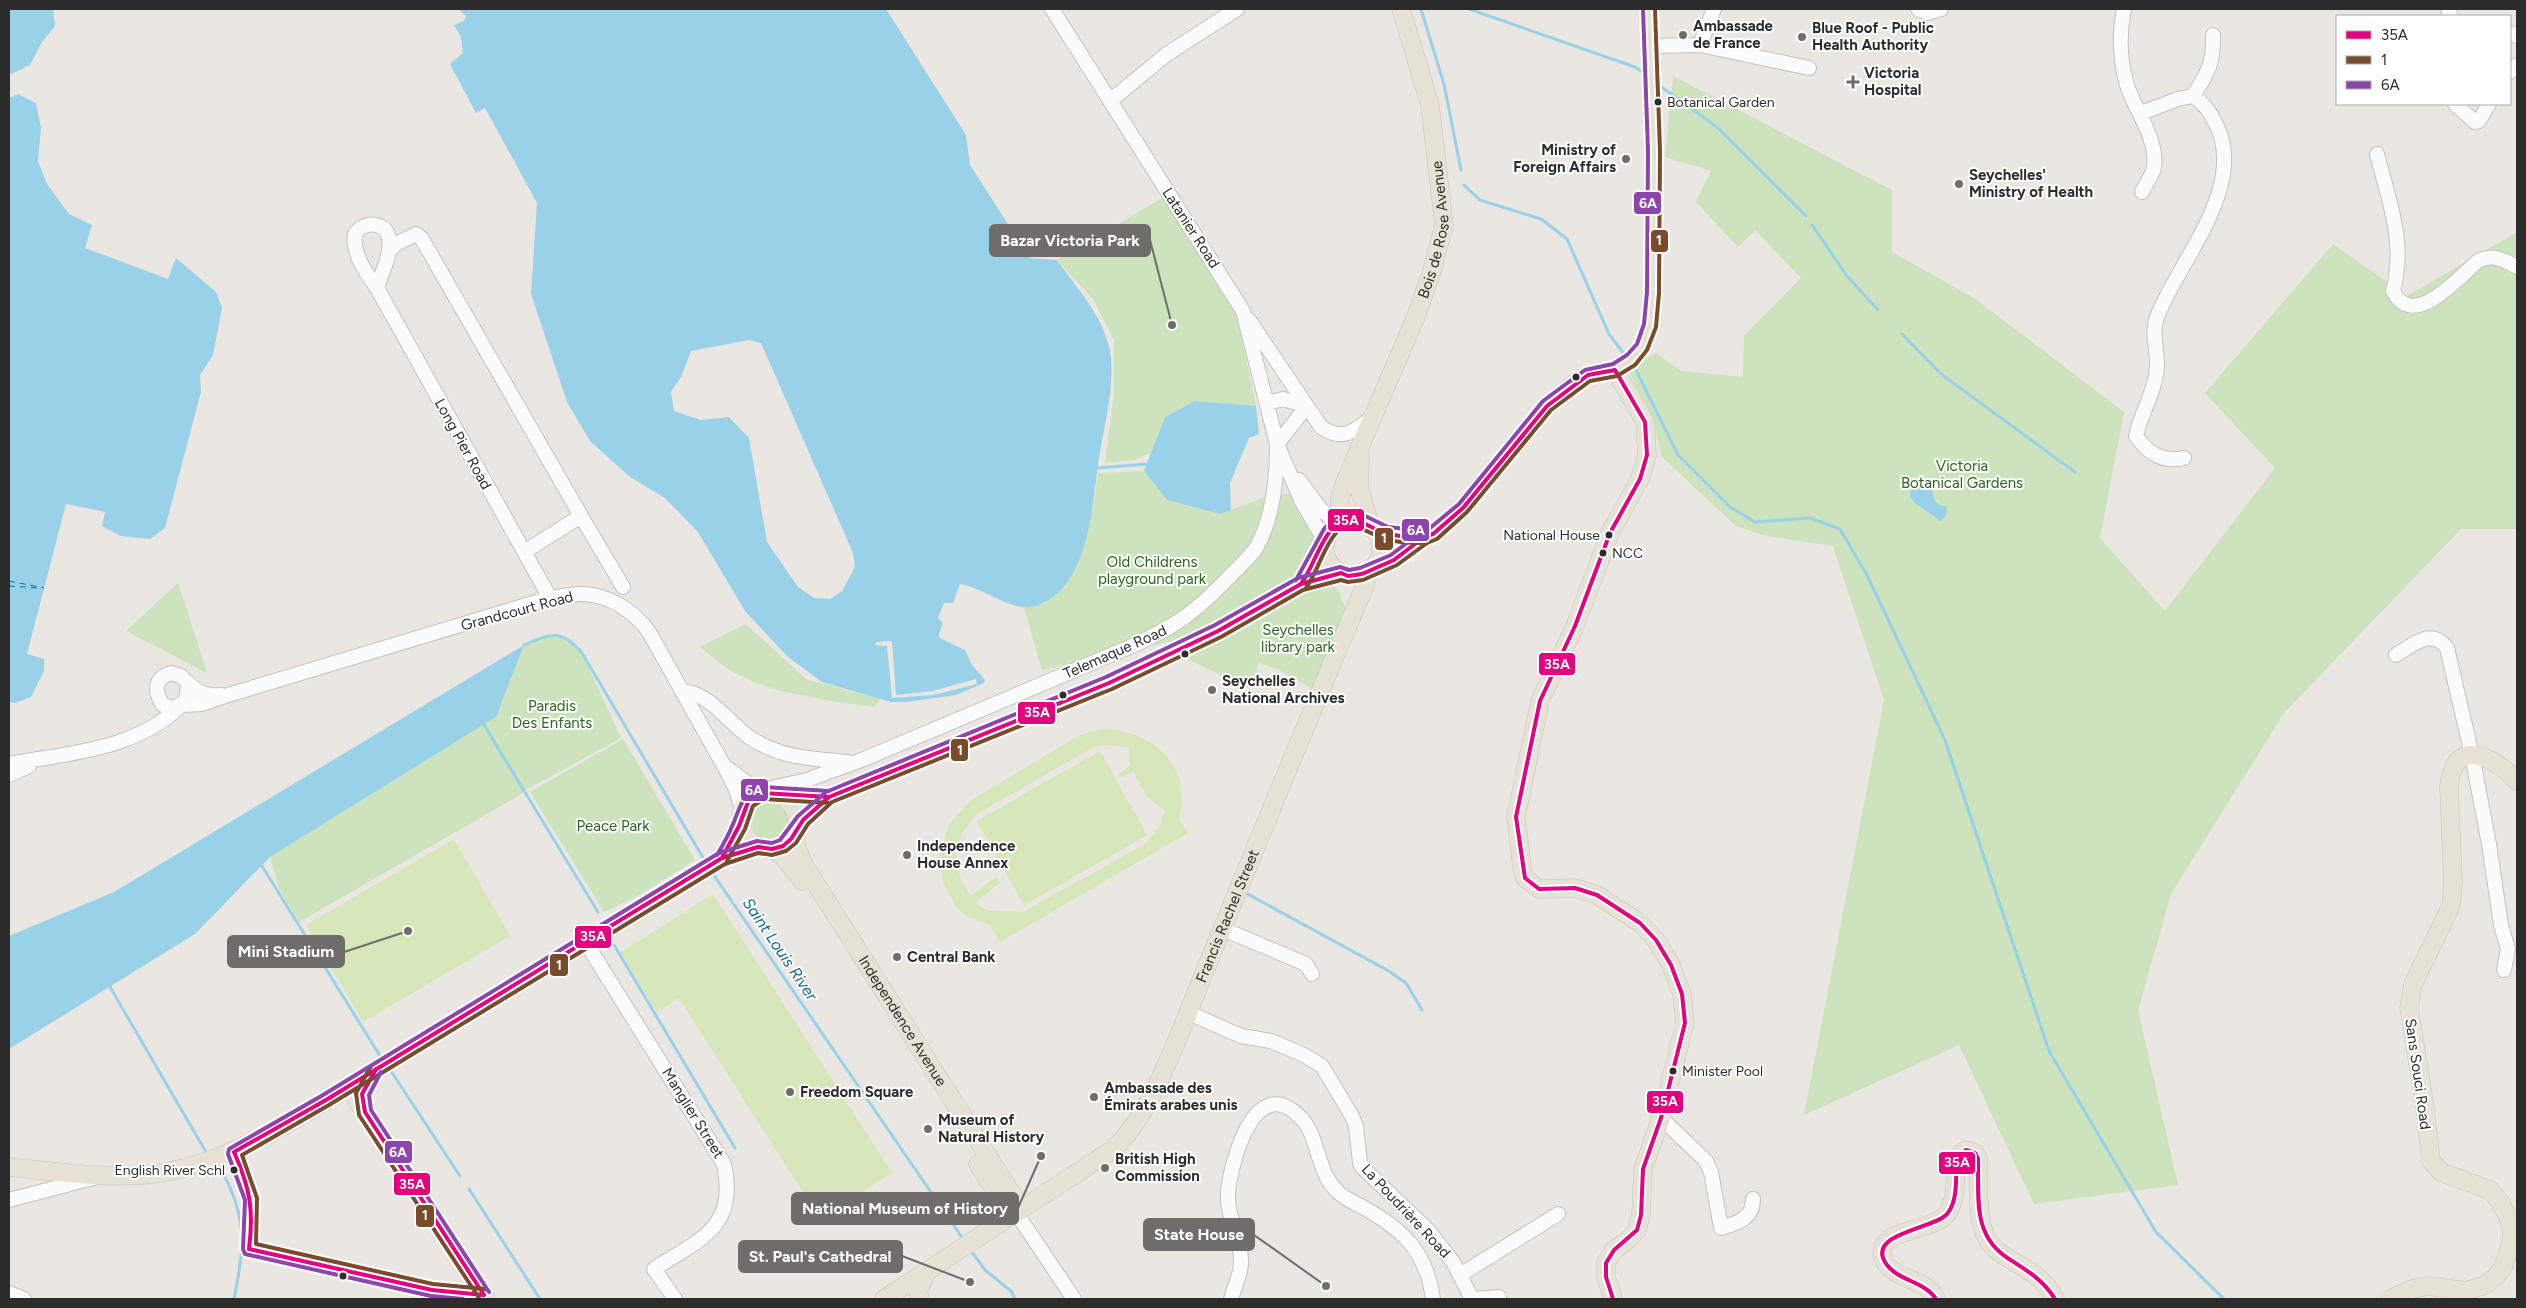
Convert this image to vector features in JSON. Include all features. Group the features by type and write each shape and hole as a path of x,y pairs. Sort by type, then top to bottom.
{"main road":[{"name":"Bois de Rose Avenue","path":"1339,522 1340,497 1372,417 1415,319 1432,271 1444,225 1430,105 1401,9"},
{"path":"1301,584 1312,568 1328,534 1339,522 1355,520 1408,537 1424,537 1433,534 1463,508 1547,406 1576,382 1588,375 1615,370 1631,360 1642,347 1650,325 1654,160 1649,9"},
{"path":"1613,1299 1606,1277 1606,1264 1614,1250 1637,1230 1643,1169 1661,1118 1684,1023 1682,994 1671,965 1656,940 1640,923 1597,895 1574,888 1552,890 1533,886 1525,878 1516,817 1529,758 1535,716 1540,701 1574,626 1610,533 1640,479 1647,455 1645,422 1615,370"},
{"name":"Bois de Rose Avenue","path":"1362,442 1359,488 1372,527"},
{"path":"1371,570 1381,553 1381,545 1372,527"},
{"path":"9,1167 148,1175 181,1170 226,1155 326,1100 586,943 719,860 765,848 783,846 791,839 797,827 829,797 1109,683 1218,630 1301,584 1341,573 1355,576 1394,560 1424,537"},
{"path":"1326,541 1328,560 1341,573"},
{"name":"Francis Rachel Street","path":"885,1299 967,1246 1018,1216 1112,1150 1129,1133 1148,1100 1189,1013 1371,570"},
{"path":"2472,755 2490,758 2517,781"},
{"name":"Sans Souci Road","path":"2390,1299 2412,1289 2429,1286 2466,1291 2485,1285 2497,1276 2504,1265 2510,1242 2512,1228 2508,1217 2500,1202 2490,1190 2480,1184 2441,1172 2431,1161 2424,1101 2409,1008 2413,984 2446,920 2451,906 2453,882 2450,774 2458,762 2472,755"},
{"path":"719,860 750,799 767,793 829,797"},
{"path":"767,793 794,806 797,816 797,827"},
{"path":"741,817 743,833 749,842 765,848"},
{"name":"Independence Avenue","path":"797,827 796,846 804,865 1018,1216"},
{"name":"Independence Avenue","path":"765,848 782,855 796,871 1018,1216"},
{"path":"365,1112 362,1094 376,1070"},
{"path":"348,1086 486,1299"},
{"path":"326,1100 350,1103 365,1112"},
{"path":"1936,1299 1927,1286 1890,1268 1883,1256 1883,1249 1889,1239 1897,1234 1933,1224 1947,1214 1955,1195 1957,1158 1966,1150 1975,1153 1978,1159 1981,1219 1986,1238 1999,1251 2040,1277 2055,1299"},
{"path":"920,1299 918,1291 920,1282 927,1272"},
{"path":"885,1299 900,1295 912,1299"}],"street":[{"name":"Latanier Road","path":"1052,9 1243,311 1277,444 1302,502 1326,541"},
{"path":"1110,101 1167,54 1237,9"},
{"path":"1700,45 1714,9"},
{"path":"1918,9 1928,13 1940,9"},
{"path":"2124,9 2121,54 2127,86 2141,113 2153,150 2154,169 2142,192"},
{"path":"2193,96 2206,76 2214,57 2213,35"},
{"path":"1650,46 1700,45 1810,68"},
{"path":"2141,113 2178,99 2193,96 2202,102 2220,131 2223,151 2223,178 2206,226 2157,316 2153,340 2157,366 2152,397 2139,423 2136,436 2143,447 2157,456 2172,461 2184,458"},
{"path":"2456,105 2475,122 2480,121 2488,105"},
{"path":"2377,154 2398,236 2399,269 2393,291 2400,303 2410,306 2434,299 2479,260 2488,257 2496,257 2517,267"},
{"name":"Long Pier Road","path":"389,252 388,233 379,225 366,225 354,234 357,255 550,598"},
{"path":"377,288 389,252 396,244 416,234 422,239 623,587"},
{"path":"1243,311 1322,427 1334,434 1354,432 1372,417"},
{"path":"1267,403 1283,399 1307,406"},
{"path":"1277,444 1307,406"},
{"name":"Telemaque Road","path":"767,793 776,786 807,780 854,763 1125,650 1163,633 1184,619 1206,601 1256,548 1264,529 1277,471 1277,444"},
{"name":"Latanier Road","path":"1288,466 1322,511 1339,522"},
{"path":"524,552 581,516"},
{"name":"Grandcourt Road","path":"182,705 193,706 550,598 580,594 598,596 633,614 650,632 735,786 741,817"},
{"path":"2396,655 2426,637 2437,638 2450,657 2472,755 2489,844 2501,925 2508,949 2504,970"},
{"path":"182,705 169,708 160,700 156,686 164,675 176,674 181,676 188,685 208,695 228,695"},
{"path":"9,764 112,745 133,737 167,720 182,705 188,695 188,685"},
{"name":"Telemaque Road","path":"684,691 703,696 750,738 783,755 854,763"},
{"path":"133,737 153,718 160,700"},
{"path":"9,775 50,757"},
{"path":"724,766 767,793"},
{"path":"1223,929 1306,964 1312,974"},
{"name":"Manglier Street","path":"586,943 724,1164 728,1180 727,1203 717,1224 702,1238 654,1269 675,1299"},
{"name":"La Poudrière Road","path":"1189,1013 1242,1036 1271,1041 1304,1055 1322,1066 1352,1116 1356,1126 1359,1157 1364,1169 1428,1230 1453,1262 1472,1299 1498,1297"},
{"path":"1231,1299 1242,1265 1240,1243 1228,1194 1246,1126 1256,1113 1268,1106 1278,1104 1289,1107 1300,1116 1308,1130 1327,1179 1335,1190 1391,1225 1411,1243 1421,1258 1431,1282 1433,1299"},
{"path":"1661,1118 1706,1161 1711,1172 1721,1228 1740,1222 1749,1216 1753,1199"},
{"path":"9,1200 105,1174"},
{"path":"1460,1275 1558,1214"},
{"path":"1018,1216 1074,1299"},
{"path":"9,1293 24,1299"}],"green space":[{"name":"Victoria Botanical Gardens","path":"1673,76 1892,190 1892,252 1974,298 2124,412 2100,538 2165,611 2275,468 2205,393 2333,244 2407,296 2517,232 2517,529 2461,529 2284,713 2171,894 2138,1010 2178,1185 2034,1204 1959,1045 1804,1115 1884,700 1833,546 1762,535 1736,526 1662,457 1653,422 1628,369 1656,353 1681,371 1743,377 1744,336 1801,278 1755,230 1738,247 1696,202 1711,171 1665,157"},
{"path":"1164,197 1236,311 1256,406 1195,401 1165,417 1151,453 1134,460 1105,463 1114,392 1114,340 1093,299 1057,260"},
{"name":"Old Childrens playground park","path":"1144,471 1167,500 1220,514 1276,493 1296,495 1325,541 1301,584 1218,631 1042,670 1024,608 1044,603 1063,587 1094,505 1098,473"},
{"name":"Seychelles library park","path":"1325,582 1338,589 1346,609 1319,693 1279,670 1259,663 1248,688 1187,659"},
{"path":"178,583 207,673 126,631"},
{"path":"746,624 806,679 881,699 873,707 781,691 756,683 729,670 700,647"},
{"name":"Paradis Des Enfants","path":"547,635 570,639 582,653 621,738 529,788 515,798 299,922 279,889 270,857 496,717 524,645"},
{"path":"1101,729 1120,731 1137,736 1165,754 1174,767 1180,782 1182,800 1179,819 1188,833 1000,942 990,925 965,915 956,907 943,882 939,855 950,823 970,801 1078,736","holes":["1103,745 1129,747 1130,765 1119,774 1121,778 1133,771 1146,796 1165,811 1159,828 1145,844 1023,912 988,911 975,903 1000,883 996,877 970,896 959,873 956,854 958,844 968,824 977,814 1094,747"]},
{"name":"Peace Park","path":"623,739 695,860 641,894 604,912 530,792"},
{"path":"1100,751 1147,835 1024,905 977,821"},
{"path":"771,802 785,807 790,821 785,835 771,840 757,835 752,821 757,807"},
{"path":"454,839 510,936 363,1022 306,925"},
{"name":"Freedom Square","path":"713,894 892,1173 820,1219 679,998 657,1012 620,953"}],"water":[{"path":"9,9 53,9 55,26 42,42 30,65 9,75"},
{"path":"458,9 886,9 966,135 970,165 1030,258 1057,260 1096,314 1107,338 1110,351 1111,379 1108,408 1089,524 1077,566 1066,583 1053,597 1035,606 1017,606 960,584 953,603 944,603 938,618 943,623 939,634 940,638 965,650 972,665 985,680 984,683 956,695 906,702 891,702 822,682 788,657 745,611 698,532 665,498 630,477 590,441 567,402 531,294 537,203 485,108 476,113 450,64 463,53 461,37 454,25 464,21 466,16","holes":["749,340 761,343 853,553 855,567 842,591 830,599 814,598 798,587 767,542 749,438 729,417 701,420 674,411 671,392 681,377 691,351"]},
{"path":"18,94 36,103 41,128 38,161 47,184 69,214 92,225 85,248 168,279 176,258 216,292 222,308 213,355 200,375 201,392 165,528 150,539 121,536 102,526 105,512 66,504 27,654 44,659 44,671 31,697 15,703 9,702 9,98"},
{"path":"1195,401 1256,406 1259,434 1249,438 1230,483 1231,510 1220,514 1167,500 1144,471 1165,417"},
{"path":"1921,481 1931,486 1933,497 1939,505 1946,506 1947,511 1944,519 1940,521 1915,503 1910,497 1911,487"},
{"path":"524,645 496,717 270,857 195,934 9,1049 9,936 114,892"}],"pier":[{"path":"892,641 896,695 933,691 976,679 977,684 933,695 892,698 887,646 875,645 876,642"}],"waterway":[{"path":"1421,9 1444,84 1461,170"},
{"path":"1469,9 1635,67 1644,73"},
{"path":"1660,86 1718,128 1806,216"},
{"path":"1464,185 1480,200 1541,219 1567,239 1609,334 1624,354"},
{"path":"1812,225 1847,276 1878,310"},
{"path":"1902,334 1941,374 2075,472"},
{"path":"1635,368 1678,455 1730,507 1755,522 1810,518 1840,529 1868,577 1945,740 2049,1051 2156,1232 2224,1299"},
{"path":"1098,468 1147,464"},
{"name":"Saint Louis River","path":"524,645 549,636 556,636 568,640 582,653 705,861"},
{"path":"484,725 598,912"},
{"path":"262,866 382,1059"},
{"name":"Saint Louis River","path":"711,871 963,1239"},
{"path":"1244,892 1387,970 1406,983 1422,1010"},
{"path":"614,945 735,1148"},
{"path":"110,987 206,1152"},
{"path":"389,1068 460,1176"},
{"path":"218,1166 231,1190 242,1231 241,1257 234,1299"},
{"path":"469,1189 540,1299"},
{"name":"Saint Louis River","path":"969,1248 985,1270 1011,1291 1015,1299"}],"ferry route":[{"path":"9,581 44,588"},
{"path":"9,586 38,588"}],"transit line":[{"name":"6A","path":"463,1299 431,1296 245,1254 243,1249 245,1200 228,1154 229,1149 323,1095 719,853 757,841 772,843 780,840 798,816 826,792 1106,677 1215,625 1298,578 1340,567 1349,570 1360,568 1391,555 1421,532 1430,528 1459,504 1543,401 1585,370 1613,364 1627,355 1637,344 1644,324 1647,292 1648,151 1643,9"},
{"name":"1","path":"485,1289 433,1284 256,1244 257,1198 242,1155 329,1105 725,864 758,853 772,855 786,851 796,843 808,824 832,802 1112,689 1221,637 1303,590 1341,580 1348,582 1363,580 1397,565 1427,543 1437,539 1467,512 1551,410 1590,381 1617,376 1635,365 1647,350 1656,327 1659,293 1660,151 1655,9"},
{"name":"35A","path":"484,1295 432,1290 249,1249 251,1211 244,1177 234,1152 326,1100 722,858 758,847 772,849 783,846 791,839 803,820 829,797 1109,683 1218,631 1301,584 1341,573 1348,576 1362,574 1394,560 1424,537 1433,534 1463,508 1547,406 1588,375 1615,370 1645,422 1647,455 1640,479 1610,533 1575,626 1540,701 1516,817 1525,878 1539,889 1575,888 1597,895 1640,923 1656,940 1671,965 1682,994 1685,1023 1661,1118 1643,1169 1641,1215 1637,1230 1614,1250 1606,1263 1606,1277 1613,1299"},
{"name":"6A","path":"1296,580 1324,529 1332,520 1342,515 1361,514 1388,527 1424,531"},
{"name":"35A","path":"1301,584 1326,536 1338,523 1345,520 1358,521 1395,535 1424,537"},
{"name":"1","path":"1306,588 1331,539 1342,528 1354,526 1390,540 1424,543"},
{"name":"6A","path":"717,855 730,832 740,806 750,793 763,787 829,791"},
{"name":"35A","path":"722,858 739,826 748,802 763,793 829,797"},
{"name":"1","path":"727,861 745,829 753,806 764,799 829,803"},
{"name":"1","path":"371,1066 356,1093 359,1115 479,1298"},
{"name":"35A","path":"376,1069 362,1094 365,1112 484,1295"},
{"name":"6A","path":"381,1072 369,1095 371,1110 489,1292"},
{"name":"35A","path":"1936,1299 1925,1288 1898,1275 1887,1265 1882,1254 1885,1246 1892,1239 1929,1224 1947,1214 1955,1195 1957,1158 1966,1150 1975,1153 1978,1159 1978,1202 1983,1228 1989,1239 1997,1250 2040,1281 2055,1299"}],"place":[{"name":"Ambassade de France","path":"1683,35"},
{"name":"Blue Roof - Public Health Authority","path":"1802,37"},
{"name":"Victoria Hospital","path":"1853,82"},
{"name":"Botanical Garden","path":"1658,102"},
{"name":"Ministry of Foreign Affairs","path":"1626,159"},
{"name":"Seychelles' Ministry of Health","path":"1959,184"},
{"name":"Bazar Victoria Park","path":"1172,325"},
{"name":"National House","path":"1609,535"},
{"name":"NCC","path":"1603,553"},
{"name":"Seychelles National Archives","path":"1212,690"},
{"name":"Independence House Annex","path":"907,855"},
{"name":"Mini Stadium","path":"408,931"},
{"name":"Central Bank","path":"897,957"},
{"name":"Minister Pool","path":"1673,1071"},
{"name":"Freedom Square","path":"790,1092"},
{"name":"Ambassade des Émirats arabes unis","path":"1094,1097"},
{"name":"Museum of Natural History","path":"928,1129"},
{"name":"National Museum of History","path":"1041,1156"},
{"name":"British High Commission","path":"1105,1168"},
{"name":"English River Schl","path":"234,1170"},
{"name":"St. Paul's Cathedral","path":"970,1282"},
{"name":"State House","path":"1326,1286"}]}
